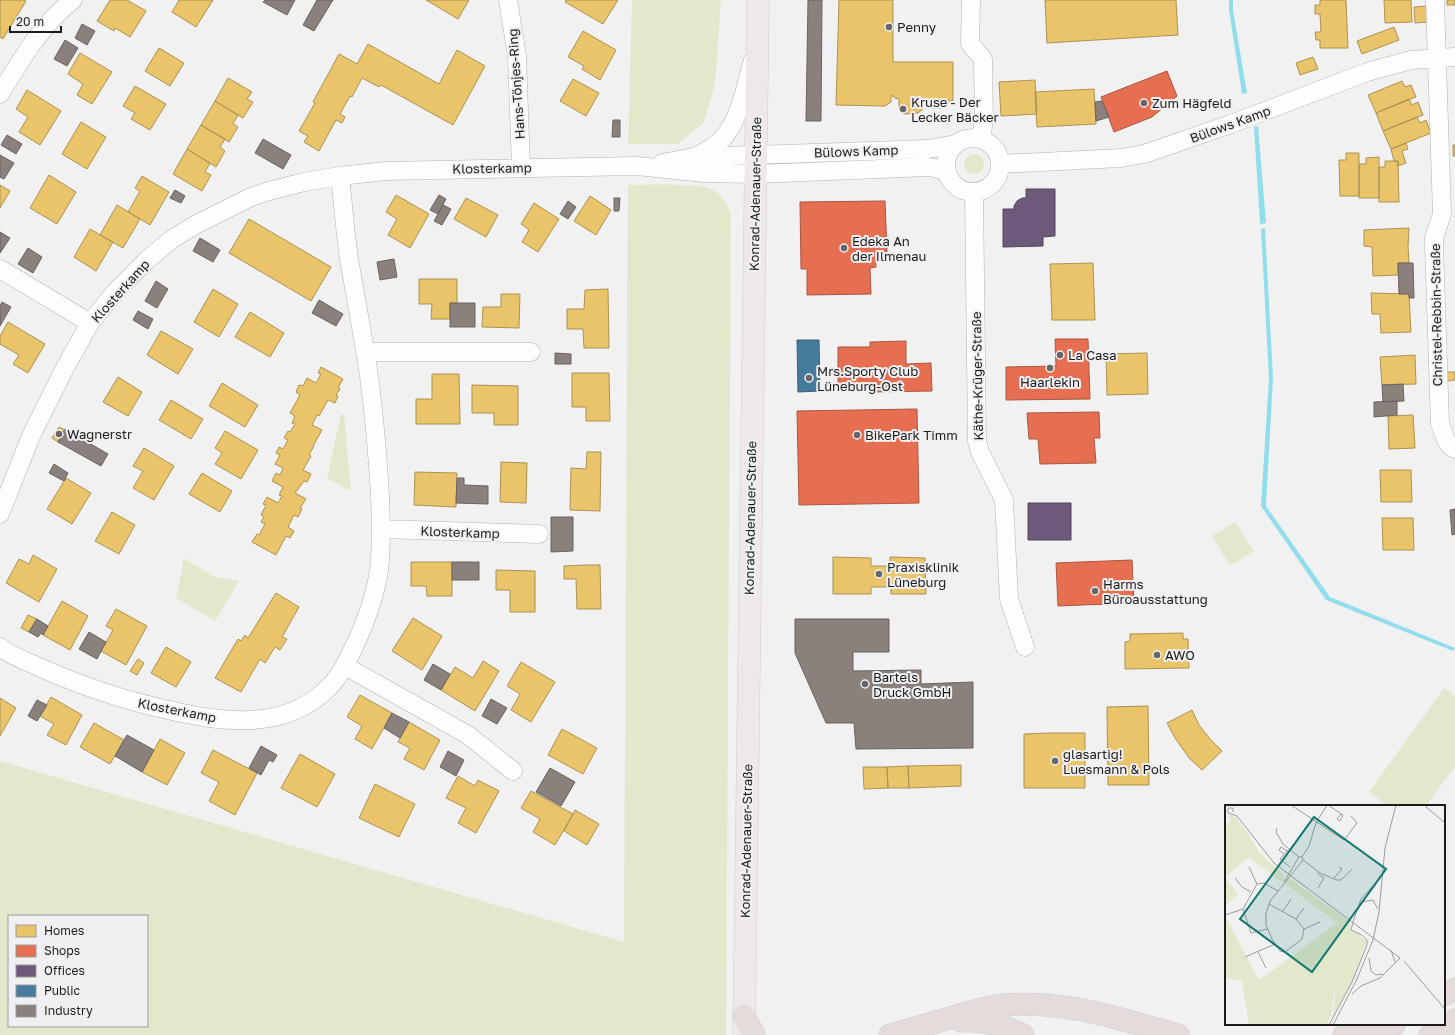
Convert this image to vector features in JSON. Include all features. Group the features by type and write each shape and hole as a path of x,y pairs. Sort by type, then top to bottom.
{"highway":[{"path":"1445,994 1455,989"},
{"path":"890,1035 979,1009 1005,1005 1061,1006 1094,1012 1178,1035"},
{"path":"937,1022 979,1020 1005,1026 1022,1035"},
{"path":"1430,1035 1455,1020"},
{"path":"744,1026 754,1035"},
{"path":"1344,1035 1389,1028"}],"main road":[{"name":"Konrad-Adenauer-Straße","path":"744,1026 758,0"}],"street":[{"path":"0,94 21,59 38,36 72,0"},
{"name":"Hans-Tönjes-Ring","path":"508,0 517,56 521,167"},
{"path":"956,144 948,156 947,164 951,179 957,186 974,192 990,186 999,173 1000,164 999,156 995,148 988,142 981,139 984,120 983,59 970,43 971,0"},
{"name":"Christel-Rebbin-Straße","path":"1435,0 1442,214 1434,238 1439,409 1440,424 1446,440 1451,447 1455,449"},
{"name":"Klosterkamp","path":"644,167 694,157 711,148 723,138 732,124 738,109 757,47"},
{"name":"Bülows Kamp","path":"1000,164 1121,158 1144,154 1231,124 1367,72 1411,60 1455,57"},
{"name":"Bülows Kamp","path":"755,164 928,149 956,144 968,138 981,139"},
{"name":"Klosterkamp","path":"694,157 755,164"},
{"name":"Klosterkamp","path":"2,503 31,436 69,360 90,323 116,291 147,260 172,239 197,224 245,200 269,191 304,182 386,171 521,167 637,166 704,173 755,164"},
{"name":"Bülows Kamp","path":"755,164 929,167 948,171"},
{"name":"Klosterkamp","path":"0,647 21,659 57,675 124,699 166,710 208,717 242,720 262,720 281,717 308,704 330,686 345,666 363,628 373,596 379,569 381,529 377,457 365,352 349,259 340,176"},
{"name":"Käthe-Krüger-Straße","path":"974,192 977,440 980,452 1004,500 1009,599 1025,647"},
{"path":"0,269 90,323"},
{"path":"365,352 531,352"},
{"name":"Klosterkamp","path":"381,529 539,534"},
{"path":"345,666 468,734 513,771"}],"green space":[{"path":"632,0 721,0 715,84 704,122 678,144 628,144"},
{"path":"974,154 981,157 984,164 981,171 974,174 967,171 964,164 967,157"},
{"path":"628,185 698,186 715,191 727,204 731,214 726,1035 0,1035 0,761 624,942"},
{"path":"341,414 344,415 351,491 327,478"},
{"path":"1235,522 1254,551 1230,566 1212,536"},
{"path":"184,558 214,577 239,581 215,621 176,598"},
{"path":"1444,688 1455,696 1455,766 1427,805 1387,805 1369,792"}],"water":[{"path":"1229,0 1233,0 1233,10 1247,93 1242,94 1229,10"},
{"path":"1258,126 1266,223 1260,224 1254,127"},
{"path":"1265,228 1273,378 1266,506 1330,597 1455,648 1453,651 1326,600 1261,506 1269,378 1261,229"}],"building: Homes":[{"path":"0,0 26,1 3,39 0,37"},
{"path":"110,0 127,0 146,11 130,37 115,28 114,31 97,21"},
{"path":"179,0 213,0 196,27 172,12"},
{"path":"426,0 469,0 458,19"},
{"path":"566,0 618,0 603,24 565,2"},
{"path":"839,0 893,0 893,62 953,62 953,101 946,101 942,108 932,108 929,105 929,102 922,102 923,109 918,113 904,114 899,109 899,99 891,95 891,102 885,106 836,105"},
{"path":"1045,0 1176,0 1178,35 1047,43"},
{"path":"1320,0 1346,0 1348,48 1320,48 1320,40 1316,40 1315,32 1321,32 1320,14 1315,14 1315,5 1320,5"},
{"path":"1384,0 1411,0 1412,22 1385,23"},
{"path":"1447,0 1455,0 1455,5 1447,5"},
{"path":"1427,6 1428,22 1415,23 1414,7"},
{"path":"1394,27 1399,40 1362,54 1357,41"},
{"path":"583,31 616,50 600,80 582,69 584,66 568,57"},
{"path":"368,44 439,84 457,50 485,66 453,125 381,85 379,87 362,78 352,97 350,96 340,114 345,117 342,123 336,120 319,151 304,142 308,136 299,131 315,103 313,102 339,54 357,64"},
{"path":"159,48 184,63 170,86 145,71"},
{"path":"80,53 112,72 92,104 77,95 83,84 68,74"},
{"path":"1313,57 1318,69 1300,75 1296,63"},
{"path":"228,78 252,92 247,99 253,102 243,118 215,101"},
{"path":"573,79 599,93 586,116 560,101"},
{"path":"1035,80 1037,114 1001,116 999,82"},
{"path":"1402,81 1405,87 1411,85 1416,97 1376,113 1368,95"},
{"path":"135,86 166,104 150,130 131,119 135,113 123,106"},
{"path":"1094,89 1096,124 1037,127 1035,92"},
{"path":"27,90 61,111 40,145 19,132 28,117 16,109"},
{"path":"1409,99 1412,105 1418,102 1423,115 1383,131 1376,113"},
{"path":"215,101 238,115 233,124 238,127 229,142 201,125"},
{"path":"1417,117 1420,123 1426,120 1431,133 1391,149 1383,131"},
{"path":"81,122 106,137 87,169 62,154"},
{"path":"201,125 225,139 220,147 225,151 216,167 187,149"},
{"path":"1406,143 1408,149 1402,151 1406,163 1398,166 1398,161 1394,161 1391,149"},
{"path":"1453,145 1455,145 1455,156 1453,156"},
{"path":"187,149 210,163 205,172 211,175 202,191 173,174"},
{"path":"1346,153 1359,153 1359,196 1340,196 1339,160 1346,160"},
{"path":"1379,157 1379,198 1359,198 1359,164 1366,164 1366,158"},
{"path":"1385,161 1398,161 1399,202 1379,202 1379,167 1385,167"},
{"path":"49,175 76,192 57,224 30,208"},
{"path":"142,176 169,192 150,225 128,212 140,191 135,188"},
{"path":"0,185 10,191 0,208"},
{"path":"396,195 429,214 410,248 388,235 397,219 386,212"},
{"path":"590,196 611,210 596,235 574,221"},
{"path":"466,198 498,215 486,237 454,219"},
{"path":"534,203 559,219 538,252 522,242 529,230 521,224"},
{"path":"117,205 140,219 123,248 100,235"},
{"path":"249,219 331,267 311,301 229,253"},
{"path":"1409,228 1409,263 1398,263 1398,275 1373,276 1372,247 1364,246 1364,230"},
{"path":"90,229 113,242 96,271 74,257"},
{"path":"1093,263 1095,320 1052,320 1050,264"},
{"path":"419,279 457,279 457,303 450,303 450,319 431,319 432,304 419,304"},
{"path":"213,289 238,304 219,337 194,322"},
{"path":"608,289 609,348 584,348 583,329 567,329 567,309 584,309 585,290"},
{"path":"1371,293 1409,294 1411,332 1381,333 1380,314 1372,314"},
{"path":"501,294 520,294 519,328 482,327 483,307 501,307"},
{"path":"250,312 284,333 270,357 235,337"},
{"path":"8,322 45,344 28,373 13,364 19,355 0,344 0,336"},
{"path":"161,331 193,349 178,374 147,355"},
{"path":"1147,353 1148,394 1107,395 1106,354"},
{"path":"1415,355 1416,384 1382,385 1380,357"},
{"path":"321,367 343,379 338,388 340,389 336,395 338,396 335,403 328,400 312,425 322,430 313,446 309,455 311,456 303,470 311,474 307,482 304,481 295,493 306,499 300,508 302,509 298,517 294,515 288,527 294,531 290,538 286,536 276,555 252,542 257,534 259,535 265,524 261,522 264,517 261,515 266,505 263,504 267,497 278,503 282,496 279,495 283,487 272,481 276,473 280,475 283,468 275,464 280,455 276,453 279,447 283,449 288,440 284,438 295,424 292,423 295,416 290,413 300,395 296,392 299,385 303,386 307,378 316,383 321,374 318,373"},
{"path":"1446,372 1455,372 1455,380 1447,381"},
{"path":"572,373 609,373 610,421 586,421 586,407 572,407"},
{"path":"432,374 459,374 460,424 416,424 416,399 432,399"},
{"path":"118,377 142,392 128,416 103,402"},
{"path":"222,383 258,405 245,427 209,406"},
{"path":"472,385 518,386 518,425 494,425 494,413 472,413"},
{"path":"171,400 203,419 191,439 159,420"},
{"path":"1413,415 1415,448 1389,449 1388,416"},
{"name":"Wagnerstr","path":"59,427 65,430 58,442 52,438"},
{"path":"225,431 258,450 241,479 215,464 222,453 215,448"},
{"path":"144,448 174,466 154,500 133,488 143,471 133,466"},
{"path":"587,452 601,452 600,511 570,510 571,468 586,469"},
{"path":"501,462 527,463 526,503 500,502"},
{"path":"1380,470 1411,470 1412,502 1381,502"},
{"path":"415,472 457,473 456,507 414,505"},
{"path":"202,473 232,491 220,512 189,494"},
{"path":"66,478 91,493 72,524 47,509"},
{"path":"112,512 135,525 119,554 95,541"},
{"path":"1382,518 1413,518 1414,550 1383,550"},
{"path":"33,555 57,569 39,602 6,583 19,559 29,564"},
{"name":"Praxisklinik Lüneburg","path":"833,557 871,558 871,566 890,566 890,557 925,558 926,594 891,594 891,587 871,587 871,594 833,594"},
{"path":"411,562 452,562 452,596 427,596 426,586 411,586"},
{"path":"600,565 601,609 577,609 576,579 564,579 564,566"},
{"path":"496,570 535,571 535,612 510,612 510,590 496,590"},
{"path":"276,593 299,607 282,637 287,639 280,650 275,647 265,663 260,659 241,692 215,678 238,639 241,641 245,635 248,638"},
{"path":"62,601 88,616 70,650 43,635"},
{"path":"116,609 147,626 126,665 101,651 113,630 106,626"},
{"path":"28,615 37,619 29,632 21,628"},
{"path":"413,618 442,636 422,670 392,651"},
{"name":"AWO","path":"1183,633 1183,639 1188,639 1189,668 1125,669 1125,642 1130,641 1130,634"},
{"path":"166,647 191,662 176,687 151,673"},
{"path":"138,659 144,663 137,675 130,671"},
{"path":"483,661 499,671 475,711 441,690 455,667 473,678"},
{"path":"521,662 555,682 531,722 511,710 520,694 507,686"},
{"path":"360,695 392,713 372,749 355,739 362,726 347,717"},
{"path":"51,697 82,715 66,745 47,735 54,724 40,716"},
{"path":"0,698 16,708 0,736"},
{"path":"1148,706 1149,785 1108,785 1107,707"},
{"path":"1192,710 1199,725 1222,751 1202,770 1189,758 1175,738 1167,723"},
{"path":"409,722 440,740 424,770 404,759 410,748 398,742"},
{"path":"94,723 124,740 110,764 80,747"},
{"path":"562,729 597,748 583,774 548,755"},
{"name":"glasartig! Luesmann & Pols","path":"1085,733 1085,788 1024,788 1024,734"},
{"path":"160,739 185,753 167,785 142,772"},
{"path":"213,750 257,773 235,815 209,801 219,782 201,773"},
{"path":"300,754 335,774 317,807 281,788"},
{"path":"961,765 961,786 909,788 908,766"},
{"path":"908,766 909,788 888,788 887,767"},
{"path":"863,767 887,767 888,788 864,789"},
{"path":"458,776 475,786 478,780 499,791 476,833 458,823 466,808 446,798"},
{"path":"375,784 415,804 399,837 359,818"},
{"path":"531,791 573,814 555,845 533,832 540,819 521,808"},
{"path":"575,810 599,824 587,845 564,831"}],"building: Shops":[{"path":"1167,71 1177,96 1152,117 1114,132 1101,97"},
{"name":"Edeka An der Ilmenau","path":"885,201 887,252 875,252 876,267 870,268 871,294 807,295 807,269 801,269 800,202"},
{"path":"1055,339 1088,339 1090,399 1006,400 1006,367 1056,366"},
{"path":"906,341 906,364 931,363 932,391 871,392 871,385 838,386 838,347 870,347 870,342"},
{"name":"BikePark Timm","path":"917,409 919,503 799,505 797,411"},
{"path":"1099,412 1100,438 1094,438 1096,463 1040,464 1038,439 1029,439 1027,413"},
{"name":"Harms Büroausstattung","path":"1132,560 1134,603 1058,606 1056,563"}],"building: Offices":[{"path":"1026,189 1055,189 1055,236 1043,237 1043,246 1003,247 1003,209 1014,209 1017,201 1022,198 1026,198"},
{"path":"1028,503 1071,503 1071,540 1028,540"}],"building: Public":[{"name":"Mrs.Sporty Club Lüneburg-Ost","path":"797,340 819,340 820,391 798,392"}],"building: Industry":[{"path":"265,0 295,0 287,15 263,2"},
{"path":"317,0 333,0 314,31 303,25"},
{"path":"808,0 822,0 821,121 806,121"},
{"path":"82,24 95,31 87,45 75,38"},
{"path":"65,40 78,48 67,66 54,59"},
{"path":"1102,101 1109,117 1096,121 1095,102"},
{"path":"613,120 620,120 620,137 612,137"},
{"path":"7,135 22,144 16,154 1,145"},
{"path":"263,139 291,155 283,169 255,153"},
{"path":"0,155 14,163 4,179 0,177"},
{"path":"175,190 185,196 181,203 170,198"},
{"path":"439,195 446,199 438,214 430,210"},
{"path":"614,198 620,198 619,211 614,211"},
{"path":"568,201 576,207 568,219 560,214"},
{"path":"443,205 451,209 442,225 434,221"},
{"path":"0,232 10,238 0,253"},
{"path":"200,238 220,250 213,262 193,251"},
{"path":"28,248 42,257 33,273 18,264"},
{"path":"394,259 397,277 380,280 377,262"},
{"path":"1398,263 1413,263 1414,298 1409,298 1409,294 1399,294"},
{"path":"156,281 168,289 157,308 145,301"},
{"path":"319,300 343,314 336,326 312,313"},
{"path":"2,302 11,307 0,326 0,306"},
{"path":"450,303 475,303 475,327 450,327"},
{"path":"138,311 153,319 148,329 133,320"},
{"path":"555,353 571,354 571,364 555,364"},
{"path":"1403,384 1404,401 1383,402 1382,385"},
{"path":"1397,401 1397,415 1374,417 1374,402"},
{"path":"65,429 108,454 101,466 58,442"},
{"path":"54,464 68,473 64,481 49,473"},
{"path":"457,478 464,478 464,485 488,486 488,504 456,503"},
{"path":"1455,509 1455,534 1452,535 1450,510"},
{"path":"551,517 573,517 573,551 551,552"},
{"path":"452,562 479,562 479,580 452,580"},
{"path":"37,619 48,626 43,635 41,633 38,637 29,632"},
{"name":"Bartels Druck GmbH","path":"795,619 889,619 889,652 853,652 853,671 921,670 921,684 973,682 973,748 856,749 854,723 826,723 795,653"},
{"path":"89,632 106,642 97,659 79,649"},
{"path":"433,664 450,674 441,690 424,680"},
{"path":"491,699 507,708 497,724 482,716"},
{"path":"37,700 47,705 37,721 28,716"},
{"path":"392,713 409,722 400,738 384,728"},
{"path":"127,735 154,750 142,772 115,756"},
{"path":"261,746 277,755 273,762 269,760 261,775 249,768"},
{"path":"448,751 464,760 456,776 440,767"},
{"path":"550,768 575,782 561,806 536,792"}],"place":[{"name":"Penny","path":"889,27"},
{"name":"Zum Hägfeld","path":"1144,103"},
{"name":"Kruse - Der Lecker Bäcker","path":"903,109"},
{"name":"Edeka An der Ilmenau","path":"844,248"},
{"name":"La Casa","path":"1060,355"},
{"name":"Haarlekin","path":"1050,368"},
{"name":"Mrs.Sporty Club Lüneburg-Ost","path":"809,378"},
{"name":"Wagnerstr","path":"59,434"},
{"name":"BikePark Timm","path":"857,435"},
{"name":"Praxisklinik Lüneburg","path":"879,574"},
{"name":"Harms Büroausstattung","path":"1095,591"},
{"name":"AWO","path":"1157,655"},
{"name":"Bartels Druck GmbH","path":"865,684"},
{"name":"glasartig! Luesmann & Pols","path":"1055,761"}]}
